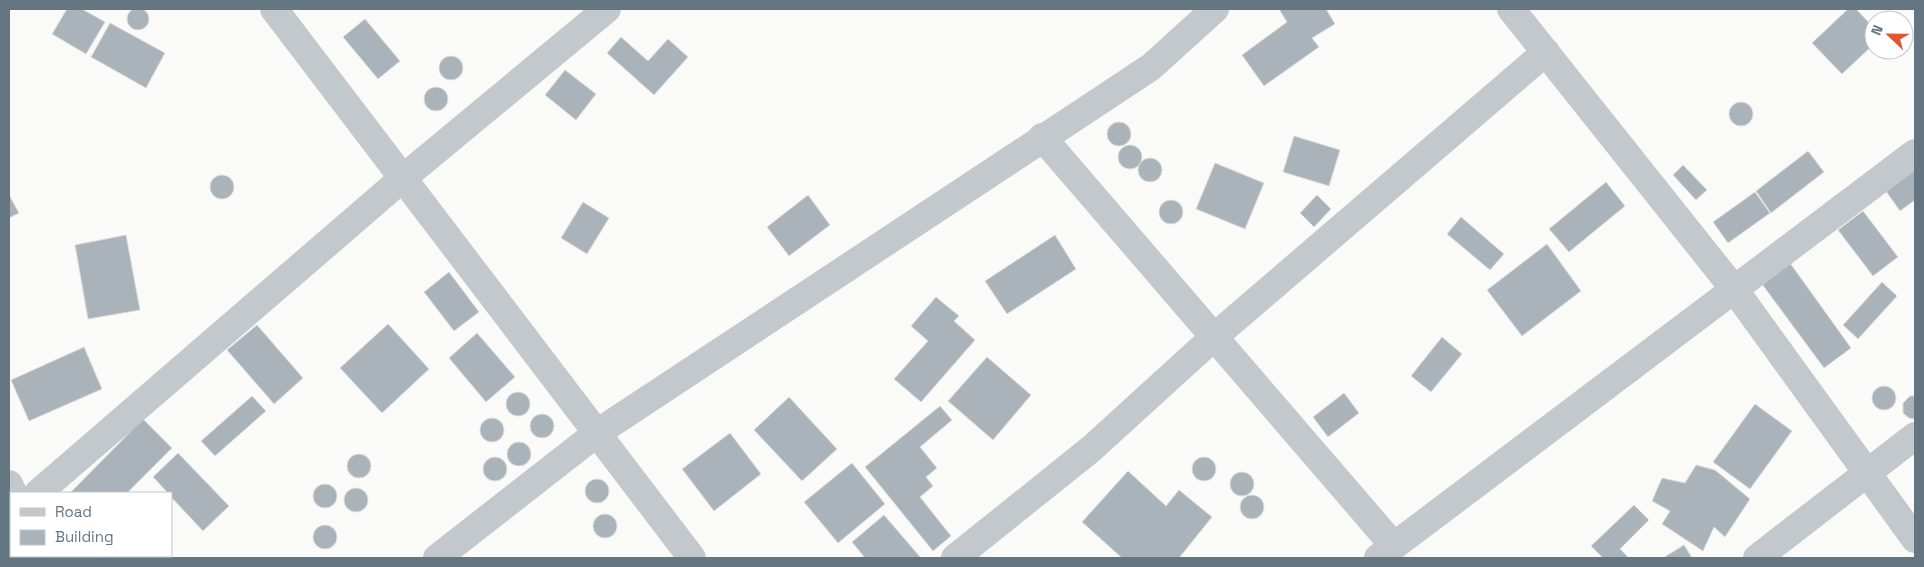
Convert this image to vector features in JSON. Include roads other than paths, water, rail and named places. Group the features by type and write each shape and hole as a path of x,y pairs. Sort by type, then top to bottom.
{"street":[{"path":"274,9 692,558"},
{"path":"39,492 403,178 607,9"},
{"path":"437,558 597,433 1042,137 1151,67 1215,9"},
{"path":"1511,9 1734,289 1915,539"},
{"path":"955,558 1091,449 1214,337 1546,52"},
{"path":"1042,137 1214,337 1386,552 1915,153"},
{"path":"1757,558 1915,436"}]}
